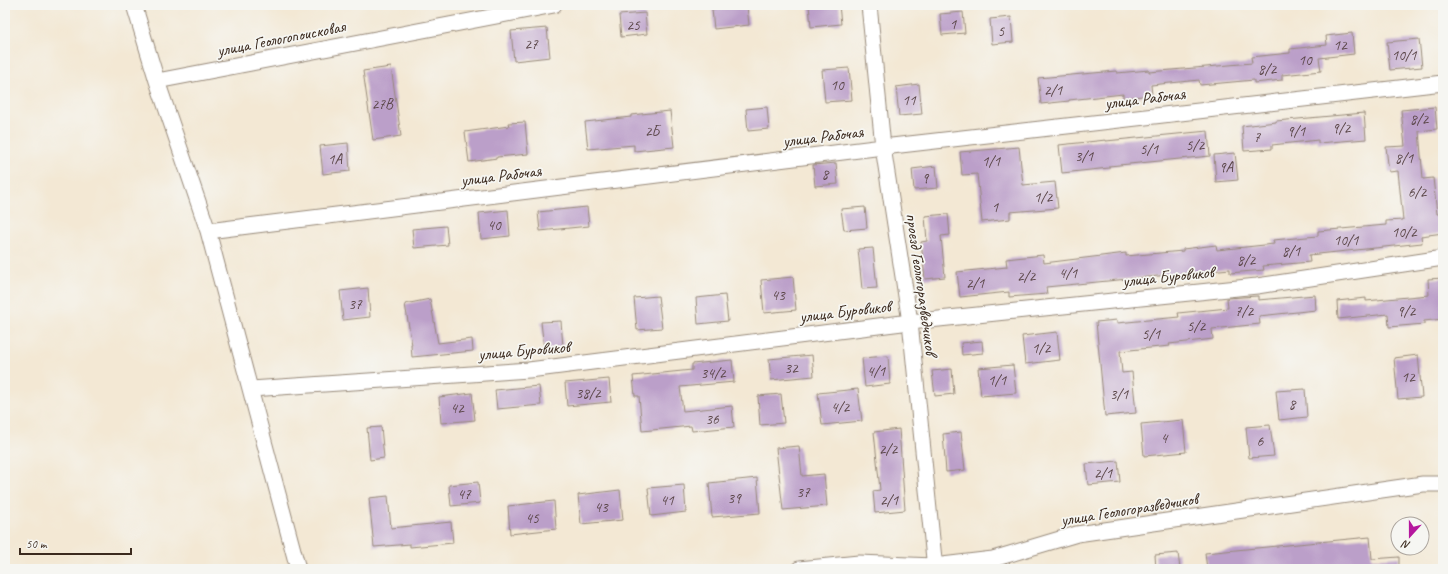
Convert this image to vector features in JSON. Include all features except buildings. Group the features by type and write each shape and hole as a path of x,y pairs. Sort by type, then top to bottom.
{"street":[{"path":"134,5 157,81 208,231 298,569"},
{"name":"улица Геологопоисковая","path":"157,81 554,5"},
{"name":"проезд Геологоразведчиков","path":"869,5 883,147 910,322 934,567"},
{"name":"улица Рабочая","path":"208,231 883,147 1443,83"},
{"name":"улица Буровиков","path":"251,389 529,370 910,322 1257,286 1443,258"},
{"name":"улица Геологоразведчиков","path":"799,569 859,563 934,567 993,559 1077,534 1423,484 1443,484"}]}
